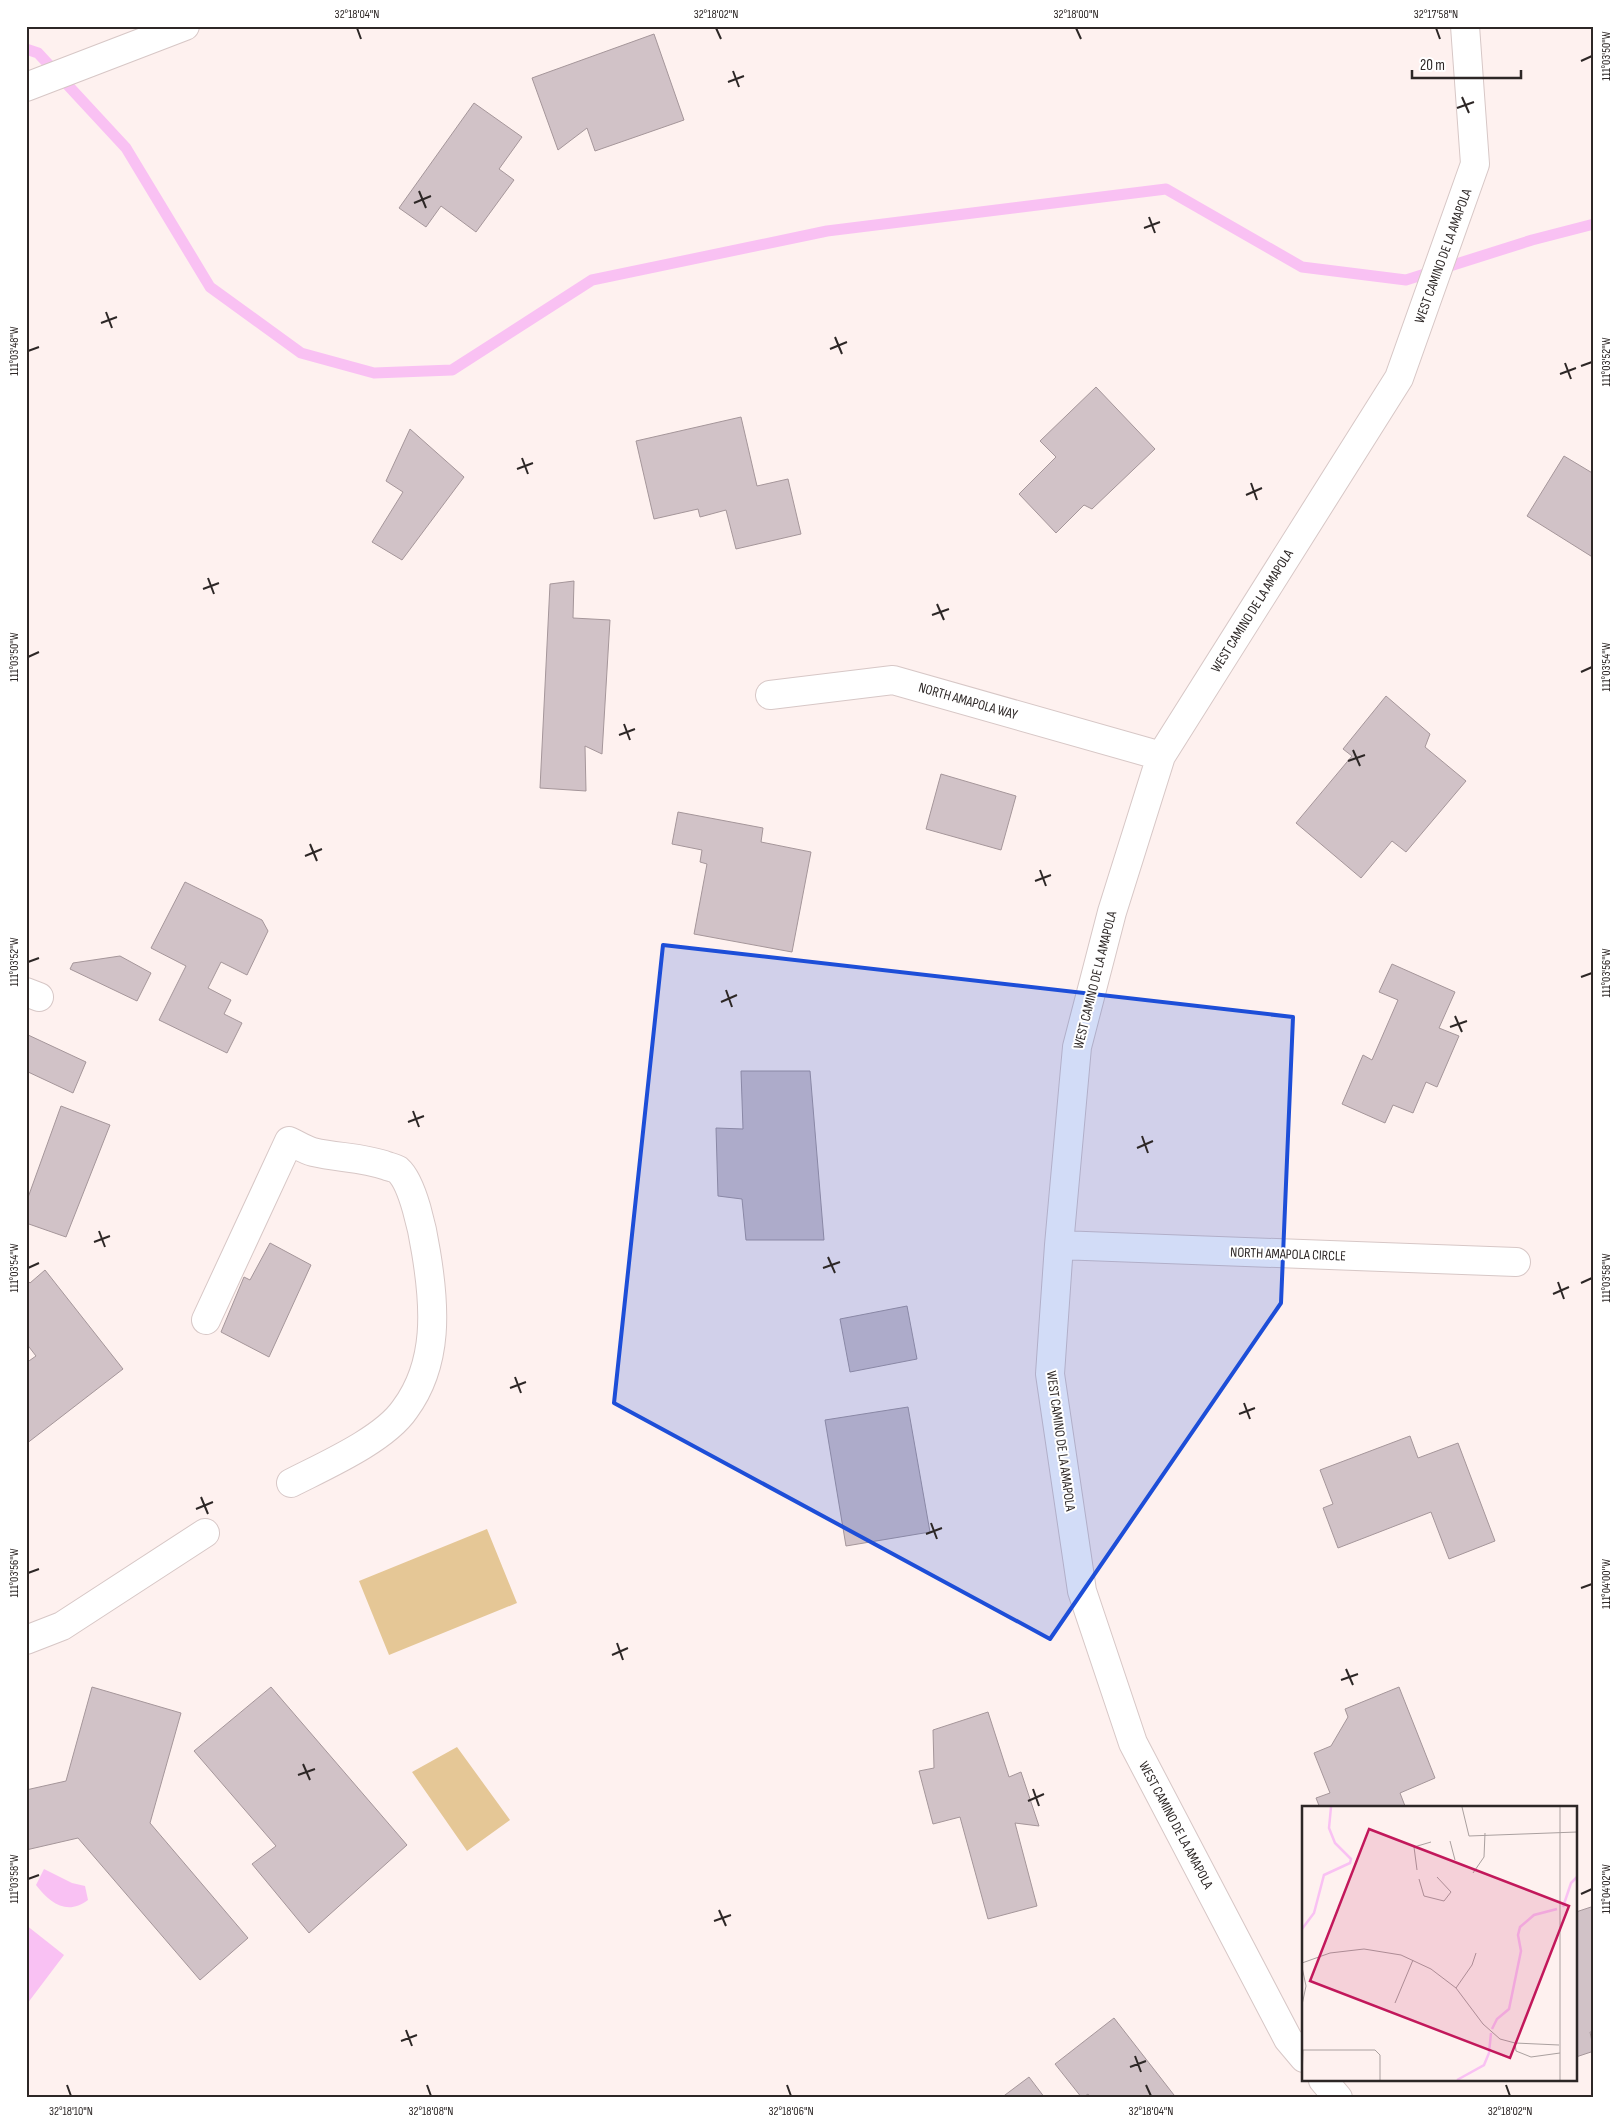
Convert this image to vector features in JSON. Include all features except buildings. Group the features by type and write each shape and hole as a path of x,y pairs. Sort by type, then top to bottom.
{"street":[{"path":"26,87 185,26"},
{"name":"WEST CAMINO DE LA AMAPOLA","path":"1302,2056 1288,2039 1133,1743 1082,1591 1050,1374 1059,1245 1077,1047 1112,912 1161,756 1399,378 1475,164 1465,26"},
{"name":"NORTH AMAPOLA WAY","path":"770,695 893,680 1161,756"},
{"path":"206,1320 289,1141 312,1152 374,1161 398,1170 410,1190 422,1224 433,1293 432,1340 423,1376 405,1410 382,1432 291,1484"},
{"name":"NORTH AMAPOLA CIRCLE","path":"1059,1245 1516,1262"},
{"path":"26,1640 62,1626 205,1533"},
{"path":"1324,2082 1338,2098"}],"highlighted area":[{"path":"663,945 1293,1017 1281,1303 1050,1639 614,1403"}],"shaded area":[{"path":"487,1529 517,1603 389,1655 359,1581"},
{"path":"457,1747 510,1820 467,1851 412,1772"},
{"path":"44,1869 72,1883 85,1886 88,1900 73,1907 66,1907 53,1902 36,1885"},
{"path":"26,1925 64,1955 27,2004 26,2004"}],"waterway":[{"path":"26,49 38,53 126,148 210,287 301,353 374,373 452,370 592,280 827,231 1166,189 1302,267 1406,280 1532,240 1594,224"}]}
